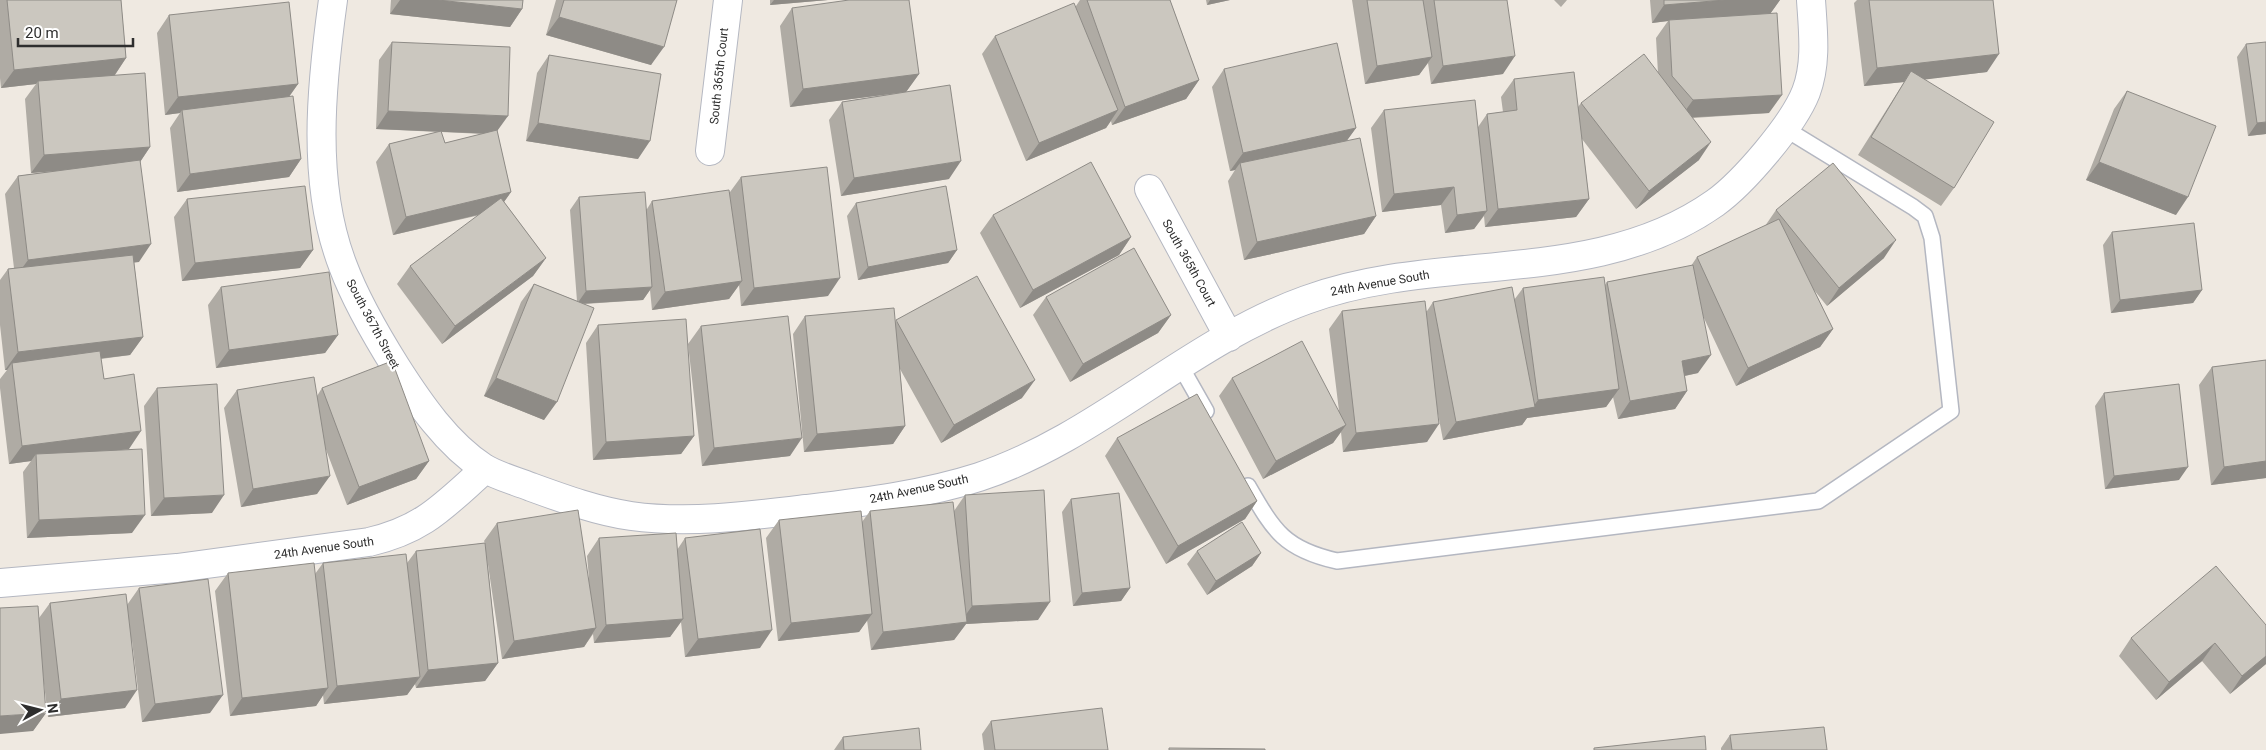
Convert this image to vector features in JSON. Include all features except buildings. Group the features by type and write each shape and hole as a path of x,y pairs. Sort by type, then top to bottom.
{"street":[{"name":"South 367th Street","path":"333,0 325,61 323,183 342,263 362,308 417,400 453,442 485,469"},
{"name":"South 365th Court","path":"710,151 728,0"},
{"name":"24th Avenue South","path":"0,583 177,568 369,542 391,537 417,526 433,515 485,469 583,505 651,518 714,518 855,502 927,490 980,476 1002,468 1065,437 1230,336 1286,307 1345,288 1394,279 1576,256 1625,246 1653,237 1698,214 1734,188 1758,161 1791,118 1805,94 1813,56 1811,0"},
{"name":"South 365th Court","path":"1149,189 1230,336"}],"lane":[{"path":"1242,475 1271,525 1292,545 1315,556 1337,561 1818,502 1951,411 1932,238 1925,216 1791,118"},
{"path":"1180,367 1214,425"}]}
